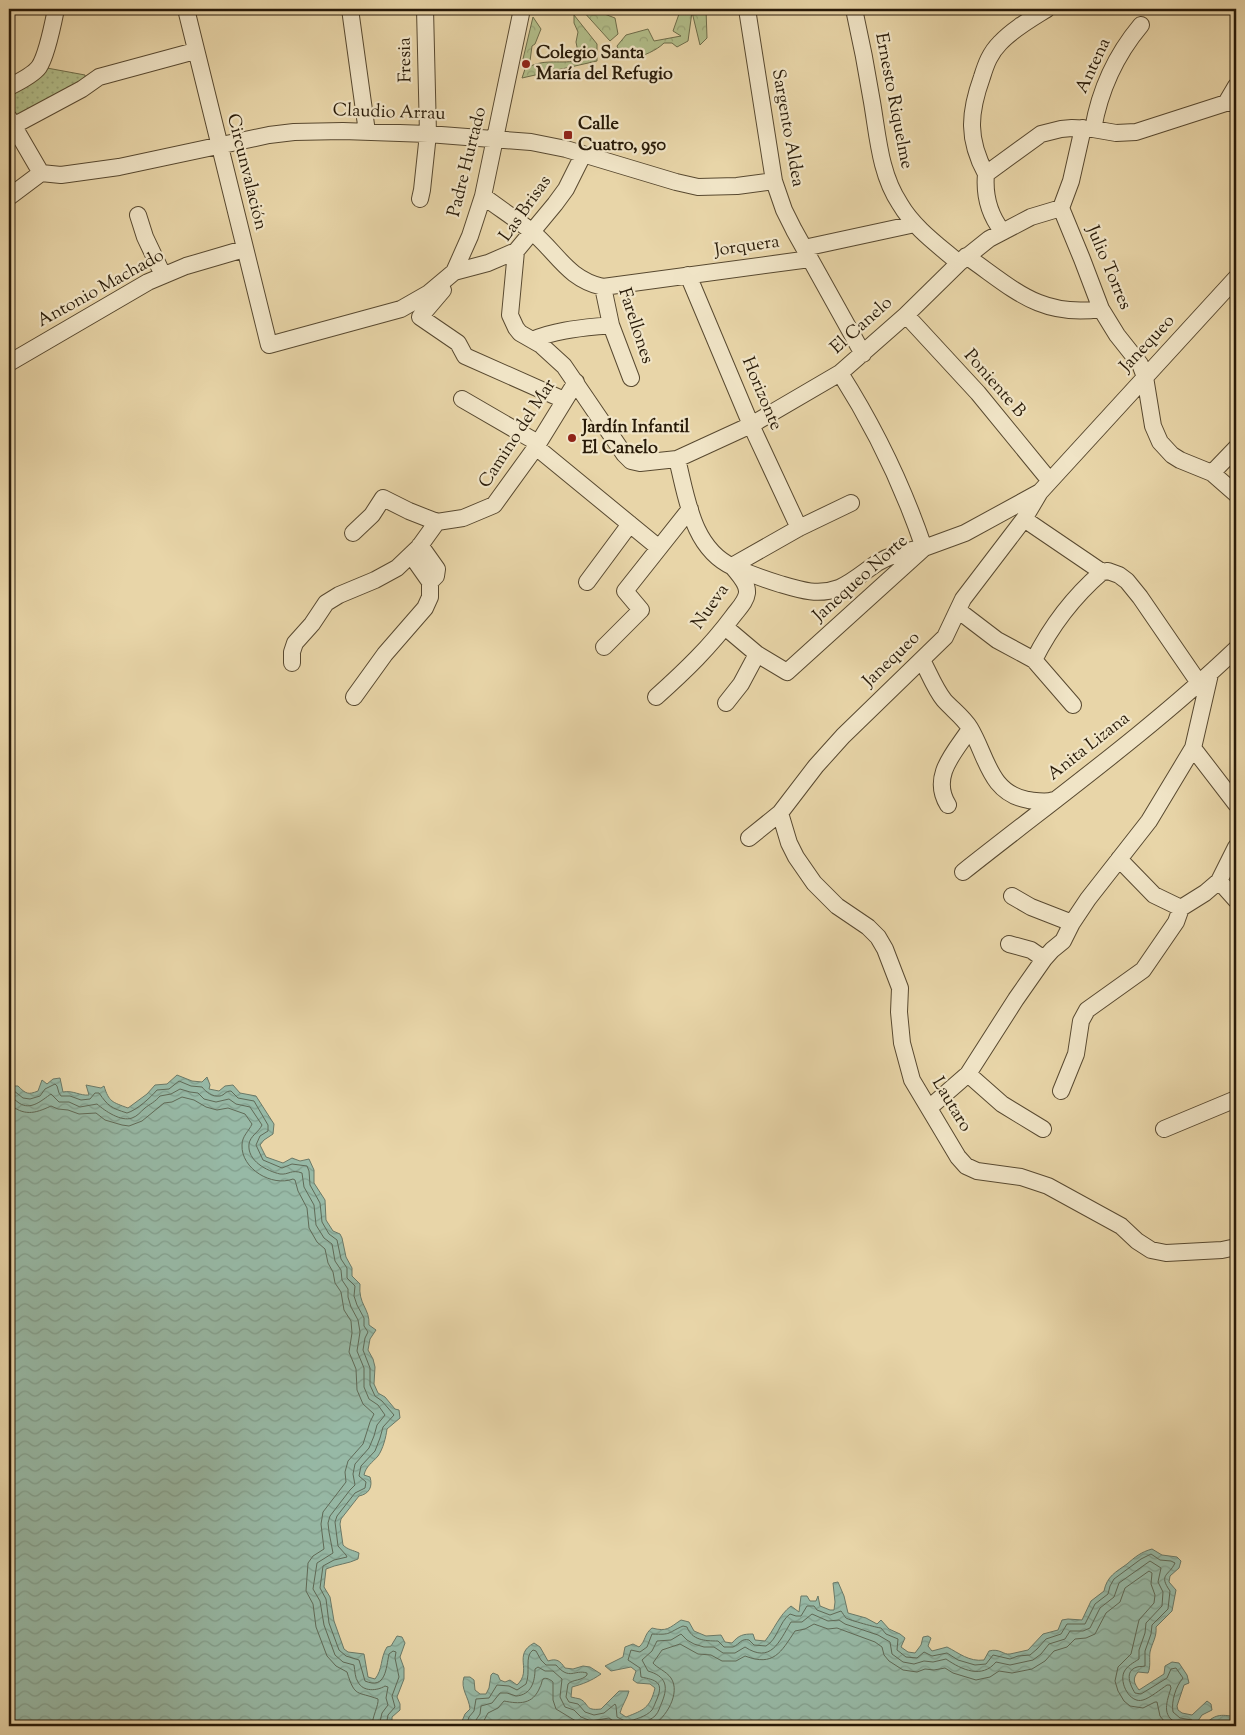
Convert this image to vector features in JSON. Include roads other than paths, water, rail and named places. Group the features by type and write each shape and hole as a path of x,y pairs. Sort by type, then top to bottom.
{"street":[{"path":"9,87 39,67 49,39 56,9"},
{"name":"Circunvalación","path":"186,9 218,145 269,345"},
{"path":"350,9 367,132"},
{"name":"Fresia","path":"420,199 428,134 425,9"},
{"name":"Padre Hurtado","path":"269,345 401,309 429,293 449,276 470,236 483,196 522,9"},
{"name":"Sargento Aldea","path":"746,9 774,181 784,210 863,354"},
{"name":"Ernesto Riquelme","path":"854,9 884,168 894,194 915,224 962,260 1036,303 1068,310 1100,309"},
{"path":"1002,231 988,207 985,190 986,174 974,145 971,122 975,97 988,59 1005,38 1047,9"},
{"name":"Antena","path":"1088,129 1109,74 1121,52 1141,25"},
{"path":"9,197 41,173 11,122 82,89 99,76 195,51"},
{"path":"986,174 1041,134 1061,128 1116,133 1136,132 1231,103 1236,86"},
{"path":"1061,208 1088,129"},
{"name":"Claudio Arrau","path":"41,173 61,175 119,167 269,135 294,132 367,132 496,138 531,142 698,187 737,186 774,181"},
{"name":"Las Brisas","path":"583,155 566,189 516,251 510,315 516,328 557,358 576,382 627,458 640,463 677,459"},
{"name":"Farellones","path":"483,196 532,232 574,275 588,283 603,287 611,325 631,378"},
{"name":"El Canelo","path":"677,459 751,424 840,373 906,315 962,260 1002,231 1030,217 1061,208"},
{"name":"Julio Torres","path":"1061,208 1100,309 1140,364 1145,377 1153,426 1160,442 1172,455 1212,473 1236,494"},
{"path":"138,215 145,237 163,275"},
{"name":"Jorquera","path":"603,287 688,275 807,253 915,224"},
{"name":"Antonio Machado","path":"9,363 129,292 163,275 205,259 244,249"},
{"path":"516,251 449,276 444,288 420,317 458,344 465,356 564,400"},
{"name":"Horizonte","path":"688,275 751,424 799,528"},
{"name":"Janequeo","path":"749,838 780,813 830,751 945,637 959,611 963,599 1024,519 1045,487 1145,377 1233,290"},
{"name":"Poniente B","path":"906,315 978,393 1045,487"},
{"path":"532,340 567,330 611,325"},
{"path":"677,459 696,528 706,545 732,566 802,591 823,592 848,584 885,558 903,551 924,548 904,494 888,459 868,419 840,373"},
{"name":"Camino del Mar","path":"437,522 463,518 494,505 537,445 576,382"},
{"path":"462,398 537,445 659,548"},
{"path":"1212,473 1236,448"},
{"name":"Janequeo Norte","path":"725,627 757,654 787,672 924,548 965,532 1045,487"},
{"path":"292,664 292,652 295,643 312,624 326,603 338,595 389,572 416,550 437,522 409,512 383,498 372,515 353,533"},
{"name":"Nueva","path":"656,697 692,665 744,602 747,594 746,585 732,566 799,528 851,503"},
{"path":"604,647 641,610 625,591 690,510"},
{"path":"1024,519 1102,572"},
{"path":"586,582 630,524"},
{"path":"354,697 385,654 424,608 430,597 430,582 436,576 437,569 416,550"},
{"path":"929,1108 968,1074 1016,998 1044,959 1063,941 1072,923 1149,821 1193,748 1204,678 1127,581 1119,575 1108,571 1102,572 1076,596 1047,635 1034,660"},
{"path":"959,611 998,640 1034,660 1072,705"},
{"name":"Anita Lizana","path":"963,872 1122,748 1236,649"},
{"path":"726,703 741,684 757,654"},
{"path":"922,660 941,696 963,718 970,729 995,780 1015,796 1035,801 1049,802 1054,800"},
{"path":"948,804 941,788 942,775 970,729"},
{"path":"1193,748 1236,804"},
{"name":"Lautaro","path":"780,813 789,843 814,883 837,906 868,927 878,937 885,949 900,988 899,1012 902,1043 912,1080 962,1162 972,1170 1021,1176 1048,1186 1121,1226 1144,1246 1158,1252 1222,1250 1236,1247"},
{"path":"1061,1091 1076,1054 1079,1027 1083,1016 1092,1005 1119,989 1143,970 1176,922 1181,908 1205,893 1219,881 1236,847"},
{"path":"1119,859 1154,894 1181,908"},
{"path":"1219,881 1236,900"},
{"path":"1012,896 1031,907 1072,923"},
{"path":"1009,944 1031,950 1044,959"},
{"path":"968,1074 1002,1104 1044,1129"},
{"path":"1164,1128 1236,1099"}],"water":[{"path":"177,1075 192,1081 202,1082 207,1077 210,1085 209,1089 219,1091 225,1086 233,1085 240,1093 256,1096 274,1124 273,1134 260,1145 266,1157 283,1163 292,1158 300,1161 309,1159 314,1170 314,1183 325,1200 326,1220 333,1231 340,1234 342,1238 346,1257 352,1268 352,1276 360,1284 362,1302 368,1314 369,1325 376,1330 370,1339 368,1350 375,1367 374,1384 378,1393 385,1397 395,1409 399,1410 400,1418 387,1429 380,1453 365,1472 364,1475 370,1477 371,1484 369,1490 359,1496 341,1519 343,1545 359,1553 358,1559 326,1569 324,1587 330,1597 334,1621 344,1649 348,1652 364,1654 368,1677 375,1679 387,1647 391,1646 397,1636 402,1637 405,1643 400,1657 404,1668 404,1679 397,1697 400,1710 392,1717 392,1726 9,1726 9,1077 14,1078 13,1086 18,1086 29,1093 38,1091 42,1080 47,1084 53,1079 60,1078 63,1092 89,1095 86,1085 101,1088 104,1086 112,1101 128,1108 147,1094 155,1085 167,1084"},
{"path":"1152,1549 1162,1555 1177,1557 1181,1561 1179,1568 1170,1576 1169,1582 1176,1590 1172,1611 1156,1627 1150,1652 1148,1673 1138,1672 1134,1679 1135,1683 1139,1690 1164,1674 1165,1666 1172,1662 1179,1663 1187,1675 1189,1683 1184,1685 1177,1706 1178,1710 1192,1715 1207,1701 1211,1704 1212,1710 1202,1715 1198,1721 1203,1726 460,1726 465,1714 470,1709 463,1685 464,1677 470,1677 474,1680 475,1690 480,1694 486,1694 493,1673 498,1675 500,1680 505,1682 510,1680 517,1685 523,1674 524,1653 534,1643 540,1647 548,1661 558,1661 565,1668 590,1667 601,1674 594,1679 572,1687 571,1697 580,1699 590,1708 601,1709 619,1691 629,1691 620,1713 626,1717 648,1704 655,1688 650,1684 637,1683 633,1680 636,1671 631,1667 611,1671 605,1666 623,1657 625,1647 633,1644 639,1647 652,1628 665,1629 681,1620 689,1622 694,1631 706,1636 721,1635 725,1642 732,1643 739,1637 750,1634 753,1634 755,1640 765,1641 783,1614 791,1606 799,1612 801,1596 807,1596 810,1601 816,1601 818,1596 820,1606 834,1610 833,1583 838,1582 848,1613 866,1618 877,1624 881,1620 889,1629 905,1638 901,1647 908,1652 915,1653 921,1645 923,1637 928,1636 931,1638 928,1646 932,1651 947,1647 974,1660 984,1660 989,1651 993,1650 1012,1654 1028,1650 1043,1634 1058,1630 1062,1620 1082,1620 1091,1601 1104,1591 1112,1575 1138,1555"},
{"path":"1218,1716 1236,1717 1236,1726 1203,1726"}],"place":[{"name":"Colegio Santa María del Refugio","path":"526,64"},
{"name":"Calle Cuatro, 950","path":"568,135"},
{"name":"Jardín Infantil El Canelo","path":"572,438"}]}
